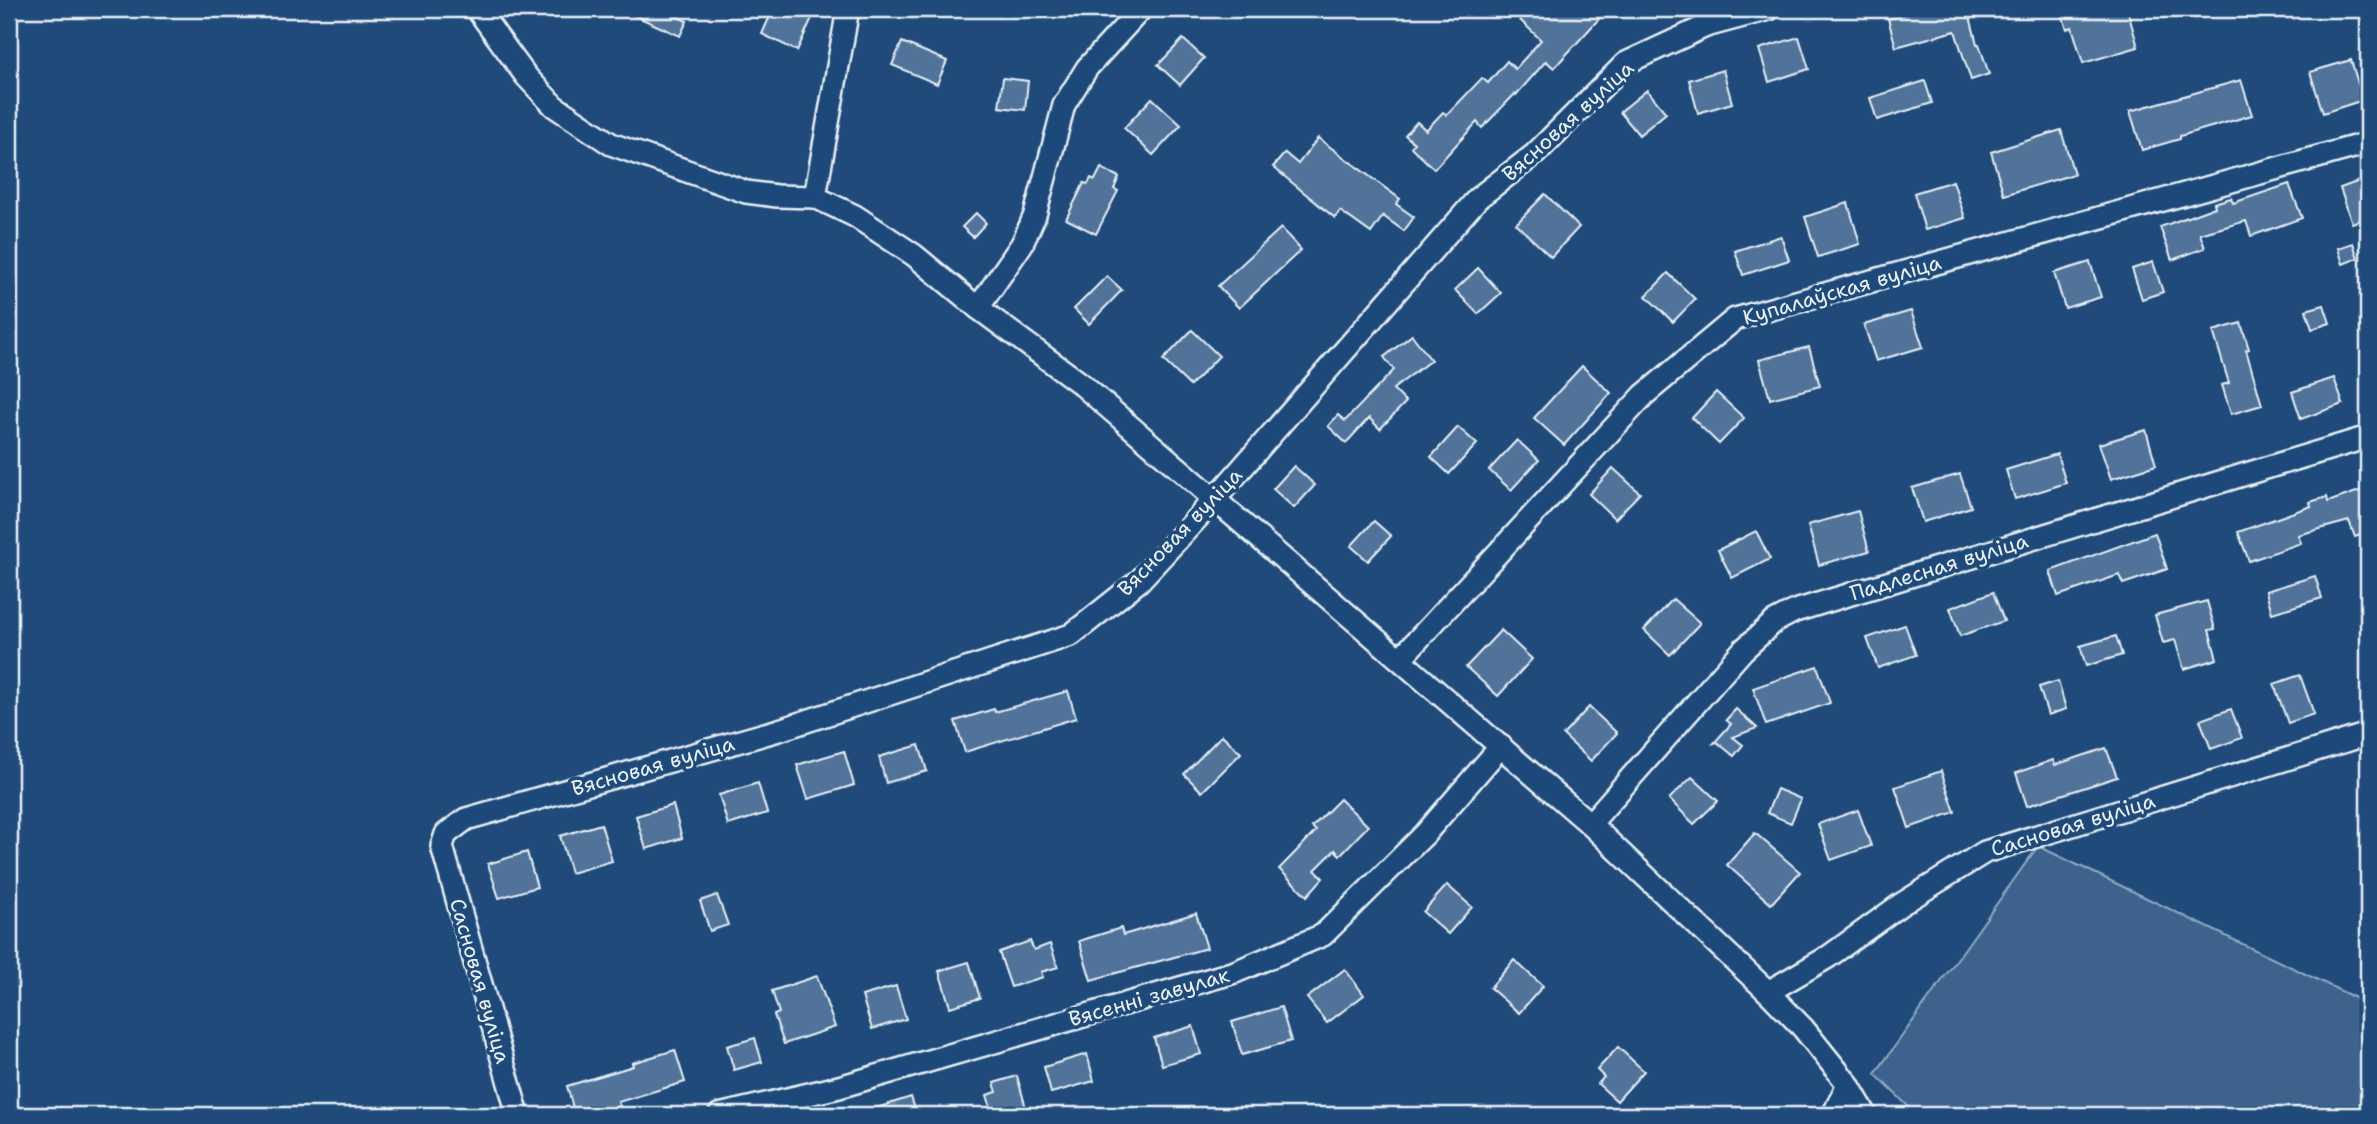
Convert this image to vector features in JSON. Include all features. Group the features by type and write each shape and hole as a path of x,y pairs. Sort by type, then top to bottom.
{"street":[{"path":"477,9 526,76 554,106 611,144 746,192 815,197 855,216 914,256 1080,383 1590,824 1803,1028 1848,1084 1866,1115"},
{"path":"815,197 848,9"},
{"path":"978,307 1023,244 1035,215 1064,106 1087,68 1141,9"},
{"name":"Вясновая вуліца","path":"442,846 446,834 466,819 779,730 1071,635 1139,581 1214,500 1478,198 1535,154 1626,63 1703,17 1769,9"},
{"name":"Купалаўская вуліца","path":"1400,659 1644,395 1735,319 2368,143"},
{"name":"Падлесная вуліца","path":"1590,824 1743,650 1774,622 1795,611 2368,437"},
{"name":"Сасновая вуліца","path":"1768,992 1828,957 1900,905 1985,852 2368,734"},
{"name":"Вясенні завулак","path":"719,1115 839,1087 1235,972 1323,935 1425,834 1501,746"},
{"name":"Сасновая вуліца","path":"442,846 518,1115"},
{"path":"1833,1115 1848,1084"}],"shaded area":[{"path":"2038,846 2368,1004 2368,1115 1917,1115 1875,1074"}],"building":[{"path":"620,9 660,9 687,21 680,36"},
{"path":"773,9 816,9 797,51 762,34"},
{"path":"1530,9 1608,9 1554,68 1546,61 1482,128 1477,122 1434,169 1411,147 1414,143 1405,135 1417,122 1426,130 1443,112 1447,115 1482,78 1488,83 1507,61 1515,69 1541,40 1520,20"},
{"path":"1926,9 1968,9 1977,44 1989,74 1971,80 1955,31 1896,47 1888,19"},
{"path":"2060,9 2127,9 2138,47 2083,63 2072,27 2067,29"},
{"path":"1799,37 1809,69 1769,82 1759,49"},
{"path":"1183,39 1204,58 1180,85 1158,65"},
{"path":"902,42 947,61 937,84 892,65"},
{"path":"2351,60 2363,100 2323,113 2310,72"},
{"path":"1723,70 1732,103 1698,113 1689,80"},
{"path":"1003,78 1028,81 1025,110 999,107"},
{"path":"2241,80 2252,115 2142,150 2130,111"},
{"path":"1925,81 1932,103 1877,120 1870,98"},
{"path":"1647,90 1666,113 1639,135 1620,112"},
{"path":"1152,98 1181,125 1153,155 1124,128"},
{"path":"2061,130 2074,174 2004,195 1991,152"},
{"path":"1318,138 1400,199 1396,204 1414,217 1404,231 1383,216 1371,233 1340,211 1335,218 1273,167 1285,153 1298,164"},
{"path":"1101,168 1119,177 1114,189 1118,191 1096,234 1066,219 1084,183 1088,184 1091,178 1095,180"},
{"path":"2368,178 2368,217 2352,223 2340,188"},
{"path":"1953,181 1965,218 1925,230 1914,193"},
{"path":"2289,184 2302,218 2251,236 2246,221 2200,234 2205,248 2172,260 2160,227 2215,207 2214,203 2231,198 2233,203"},
{"path":"1545,194 1579,227 1551,257 1516,224"},
{"path":"1848,203 1860,244 1818,257 1805,217"},
{"path":"976,213 986,223 973,237 962,227"},
{"path":"1281,228 1301,250 1239,308 1218,286"},
{"path":"1781,236 1789,260 1743,275 1735,251"},
{"path":"2353,243 2358,258 2343,264 2338,248"},
{"path":"2090,262 2101,297 2065,308 2054,273"},
{"path":"2153,262 2163,292 2142,299 2132,269"},
{"path":"1478,268 1501,293 1478,314 1455,290"},
{"path":"1668,273 1695,299 1673,322 1646,296"},
{"path":"1107,276 1122,290 1089,324 1074,309"},
{"path":"2324,305 2330,323 2312,329 2306,310"},
{"path":"1911,311 1923,347 1876,361 1864,325"},
{"path":"2241,323 2262,405 2231,414 2222,385 2229,383 2213,331"},
{"path":"1192,330 1219,356 1190,386 1163,360"},
{"path":"1412,335 1431,360 1393,389 1406,402 1380,429 1369,418 1346,443 1328,426 1338,415 1345,421 1394,370 1384,357"},
{"path":"1809,347 1820,386 1770,399 1759,360"},
{"path":"1582,366 1611,393 1564,445 1534,418"},
{"path":"2334,378 2343,404 2301,419 2292,392"},
{"path":"1716,392 1744,418 1719,444 1692,418"},
{"path":"1458,427 1477,444 1449,474 1431,457"},
{"path":"2146,430 2156,465 2111,479 2099,444"},
{"path":"1517,440 1539,460 1511,490 1489,470"},
{"path":"2057,454 2066,483 2015,499 2006,470"},
{"path":"1294,466 1315,485 1294,508 1273,489"},
{"path":"1613,468 1640,493 1615,519 1589,494"},
{"path":"1960,474 1971,507 1923,522 1912,488"},
{"path":"2368,488 2368,532 2355,537 2349,521 2298,535 2301,543 2249,561 2238,532 2311,506 2310,502 2327,497 2328,502"},
{"path":"1858,511 1869,551 1819,565 1808,525"},
{"path":"1374,521 1391,536 1368,561 1351,546"},
{"path":"1756,531 1770,559 1732,578 1718,550"},
{"path":"2155,533 2167,569 2123,584 2119,575 2058,596 2050,571"},
{"path":"2315,576 2322,598 2272,613 2266,591"},
{"path":"1993,592 2004,621 1960,636 1950,608"},
{"path":"1673,599 1700,623 1670,655 1644,630"},
{"path":"2207,601 2215,629 2209,630 2217,659 2184,669 2175,640 2163,643 2155,615"},
{"path":"1905,625 1916,655 1878,668 1867,638"},
{"path":"1501,630 1532,659 1498,696 1466,667"},
{"path":"2116,636 2122,655 2086,666 2080,646"},
{"path":"1817,666 1830,703 1766,725 1753,688"},
{"path":"2300,675 2314,714 2288,723 2274,684"},
{"path":"2058,681 2066,709 2048,715 2039,687"},
{"path":"1068,691 1076,718 965,752 955,721"},
{"path":"1589,707 1617,733 1591,761 1563,735"},
{"path":"1736,709 1757,728 1733,737 1743,745 1734,756 1717,742 1714,743 1731,724 1726,720"},
{"path":"2231,709 2242,738 2211,749 2200,720"},
{"path":"1222,735 1241,753 1202,792 1184,774"},
{"path":"919,745 927,771 886,783 879,757"},
{"path":"2106,748 2117,777 2027,806 2016,773 2053,760 2055,765"},
{"path":"844,751 854,785 808,799 797,765"},
{"path":"1941,771 1955,812 1909,828 1895,787"},
{"path":"1692,777 1718,801 1694,824 1669,799"},
{"path":"758,783 767,813 728,825 719,795"},
{"path":"1777,789 1801,799 1791,823 1767,813"},
{"path":"1340,799 1368,826 1340,855 1335,850 1315,870 1323,878 1307,896 1279,869 1316,831 1312,827"},
{"path":"673,805 682,838 646,849 636,816"},
{"path":"1858,810 1871,846 1831,860 1818,824"},
{"path":"601,824 612,861 571,873 560,836"},
{"path":"1755,833 1800,872 1771,904 1727,865"},
{"path":"527,852 537,887 499,898 488,864"},
{"path":"1447,885 1472,907 1448,934 1423,912"},
{"path":"717,895 728,925 710,931 700,901"},
{"path":"1196,913 1207,948 1091,980 1079,941 1121,928 1123,935"},
{"path":"1030,941 1034,950 1050,944 1058,967 1041,972 1043,977 1011,987 999,952"},
{"path":"1514,960 1543,986 1519,1013 1490,988"},
{"path":"969,962 980,998 950,1007 939,971"},
{"path":"1345,969 1364,995 1327,1023 1307,998"},
{"path":"817,976 835,1027 784,1044 774,1015 779,1013 772,991"},
{"path":"896,986 906,1019 872,1029 862,996"},
{"path":"1281,1007 1291,1041 1242,1055 1232,1022"},
{"path":"1193,1026 1201,1054 1162,1065 1154,1038"},
{"path":"755,1038 762,1062 734,1070 727,1046"},
{"path":"1618,1047 1644,1071 1617,1101 1598,1084 1604,1077 1597,1070"},
{"path":"675,1050 685,1082 618,1102 620,1106 590,1115 575,1115 567,1086"},
{"path":"1087,1054 1094,1081 1051,1093 1044,1067"},
{"path":"1017,1076 1028,1115 993,1115 987,1095 997,1092 994,1083"},
{"path":"911,1097 917,1115 865,1115 864,1112"}]}
